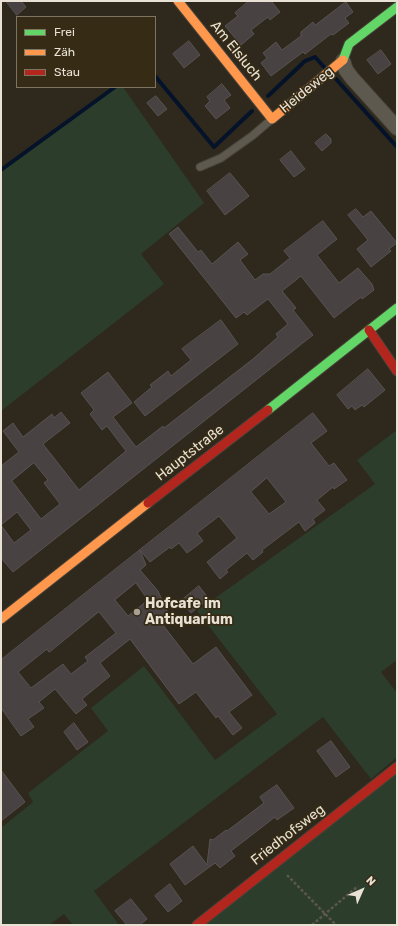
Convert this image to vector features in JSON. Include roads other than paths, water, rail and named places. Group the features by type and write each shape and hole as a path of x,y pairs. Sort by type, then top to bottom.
{"street":[{"name":"Am Elsluch","path":"178,1 272,119"},
{"name":"Heideweg","path":"272,119 343,61 349,44 397,7"},
{"name":"Heideweg","path":"343,61 346,70 352,78 397,128"},
{"name":"Hauptstraße","path":"1,619 397,308"},
{"path":"368,330 397,371"},
{"name":"Friedhofsweg","path":"197,925 397,766"}],"lane":[{"path":"200,167 221,158 252,136 272,119"}],"waterway":[{"path":"268,96 305,61 315,57 324,67"},
{"path":"156,77 214,147 252,111"},
{"path":"336,79 397,147"},
{"path":"1,170 114,88"}],"place":[{"name":"Hofcafe im Antiquarium","path":"137,612"}]}
